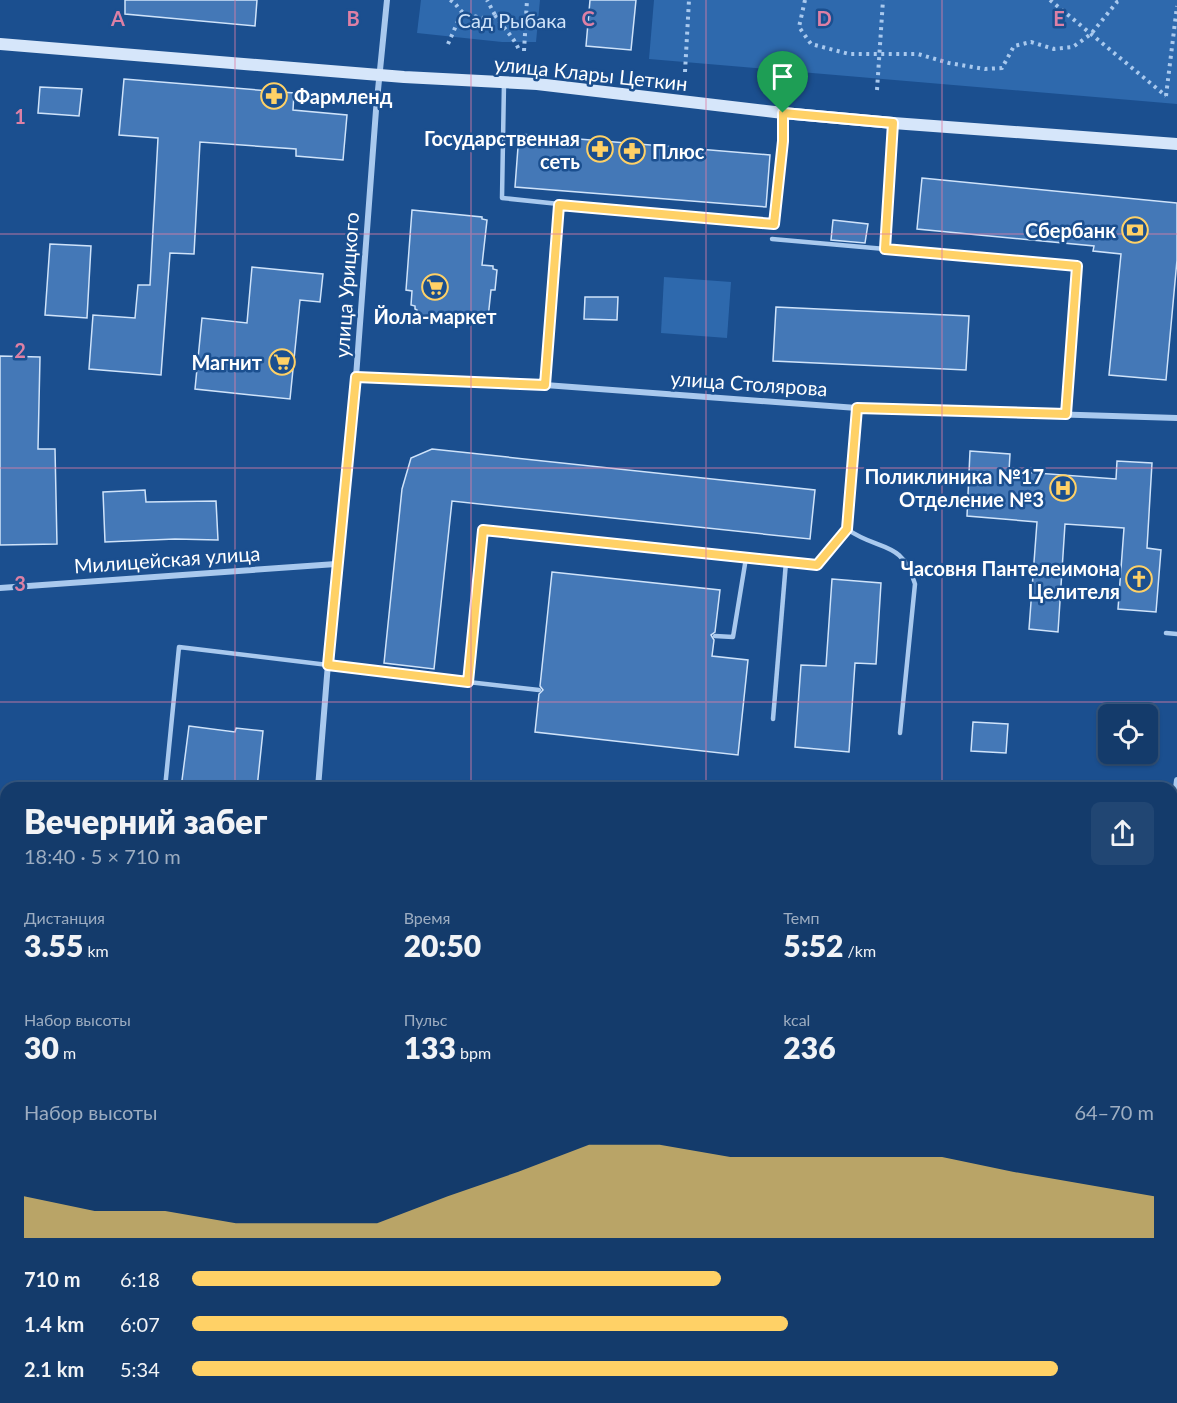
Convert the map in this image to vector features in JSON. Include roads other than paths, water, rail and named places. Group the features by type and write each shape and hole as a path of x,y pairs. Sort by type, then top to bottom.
{"main road":[{"name":"улица Клары Цеткин","path":"0,44 537,84 783,113 1177,144"}],"street":[{"name":"улица Урицкого","path":"318,782 336,564 356,377 387,0"},
{"name":"улица Столярова","path":"356,377 545,385 857,408 1177,418"},
{"name":"Милицейская улица","path":"0,588 336,564"}],"lane":[{"path":"504,83 502,198 559,205 774,224 783,141 783,113"},
{"path":"885,249 893,123"},
{"path":"545,385 559,205"},
{"path":"772,239 1077,266 1066,414"},
{"path":"468,682 483,530 817,565 847,529 857,408"},
{"path":"847,529 902,556 910,568 915,584 900,733"},
{"path":"714,636 733,637 746,558"},
{"path":"773,719 786,562"},
{"path":"1166,633 1177,634"},
{"path":"166,782 179,647 539,690"}],"place":[{"name":"Фармленд","path":"274,96"},
{"name":"Государственная сеть","path":"600,149"},
{"name":"Плюс","path":"632,151"},
{"name":"Сбербанк","path":"1135,230"},
{"name":"Йола-маркет","path":"435,287"},
{"name":"Магнит","path":"282,362"},
{"name":"Поликлиника №17 Отделение №3","path":"1063,488"},
{"name":"Часовня Пантелеимона Целителя","path":"1139,579"}],"park label":[{"name":"Сад Рыбака","path":"512,20"}]}
